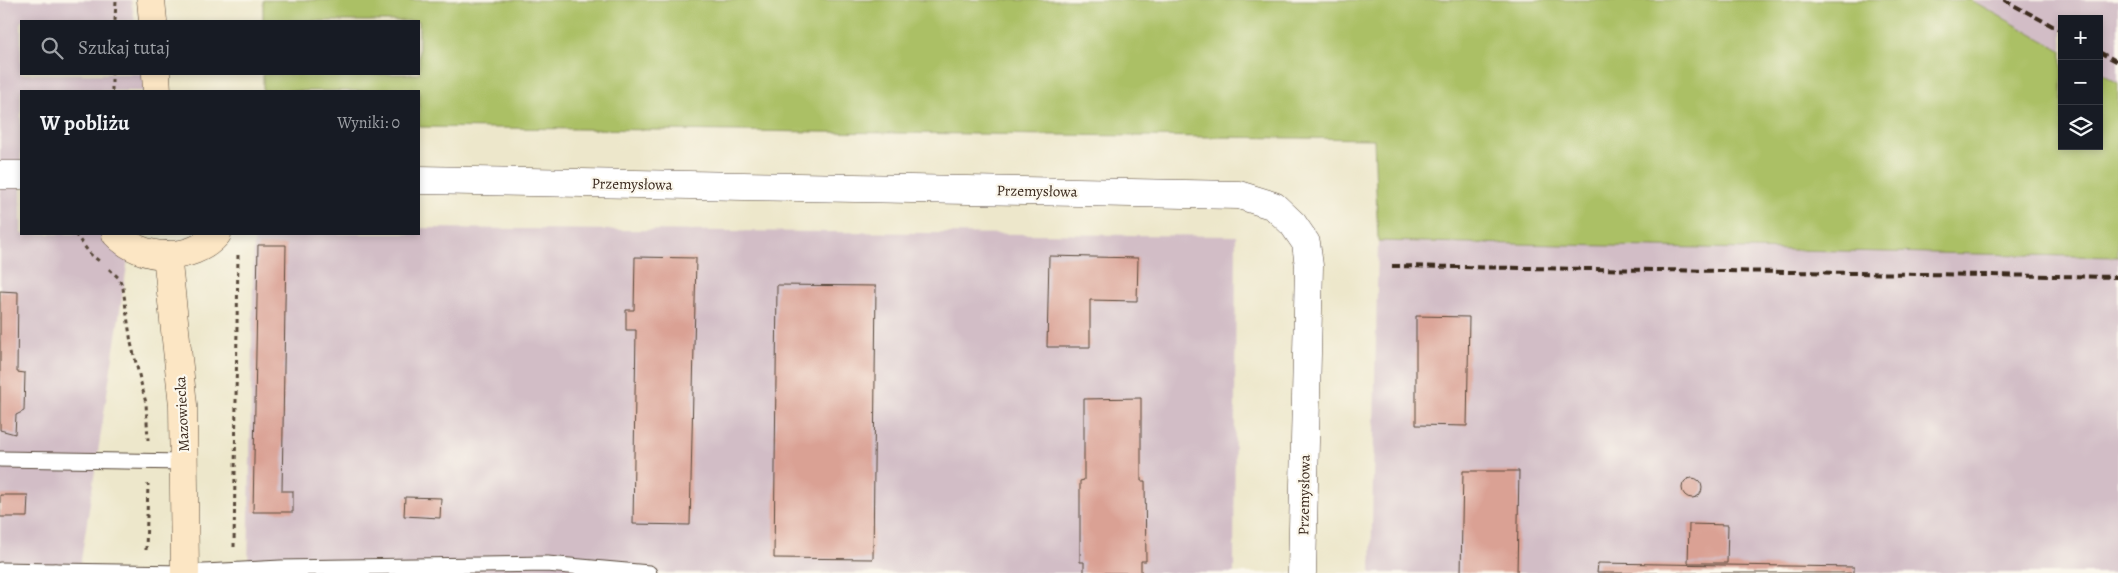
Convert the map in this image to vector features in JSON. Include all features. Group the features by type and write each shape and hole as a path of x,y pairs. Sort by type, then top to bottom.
{"street":[{"path":"152,0 153,20"},
{"path":"156,75 157,90"},
{"path":"0,175 20,175"},
{"name":"Przemysłowa","path":"420,180 1239,195 1274,206 1293,224 1306,243 1309,266 1302,573"},
{"path":"117,235 124,242 146,253 167,255 192,251 216,235"},
{"name":"Mazowiecka","path":"167,255 183,405 185,573"}],"lane":[{"path":"0,459 185,462"},
{"path":"0,570 185,573 281,568 547,564 649,573"}],"path":[{"path":"115,20 116,0"},
{"path":"112,75 112,90"},
{"path":"76,235 91,255 119,278 123,288 132,343 146,403 149,462 146,572"},
{"path":"233,571 238,253"}],"shaded area":[{"path":"0,0 131,0 135,20 20,20 20,75 145,75 148,90 20,90 20,235 132,235 79,573 0,573"},
{"path":"1971,0 2118,0 2118,83 2103,74 2103,15 2058,15 2058,49"},
{"path":"420,228 1236,236 1234,573 248,573 254,235 420,235"},
{"path":"1378,241 2118,257 2118,573 1371,573"}],"green space":[{"path":"263,0 1971,0 2058,49 2058,150 2103,150 2103,74 2118,83 2118,257 1378,241 1374,139 420,127 420,90 263,90 263,75 420,75 420,20 263,20"}],"building":[{"path":"258,245 286,245 282,491 293,491 293,512 253,512"},
{"path":"1049,256 1138,258 1137,301 1090,300 1090,347 1047,347"},
{"path":"635,257 696,258 690,525 633,524 636,330 626,330 626,310 634,310"},
{"path":"777,285 876,286 873,559 774,558"},
{"path":"0,291 18,292 17,372 25,373 24,411 16,415 15,434 0,430"},
{"path":"1416,316 1469,317 1467,426 1416,425"},
{"path":"1141,398 1141,481 1145,481 1146,561 1141,561 1141,573 1084,573 1084,562 1080,562 1080,481 1084,480 1084,399"},
{"path":"1463,471 1519,471 1517,573 1461,573"},
{"path":"1692,478 1699,481 1702,488 1699,495 1692,498 1685,495 1682,488 1685,481"},
{"path":"0,495 28,495 27,517 0,517"},
{"path":"405,497 441,498 440,518 404,516"},
{"path":"1689,524 1728,525 1727,563 1688,563"},
{"path":"1598,563 1854,567 1854,573 1597,573"}],"railway":[{"path":"2004,0 2058,29"},
{"path":"2103,54 2118,62"},
{"path":"1392,266 2118,277"}]}
